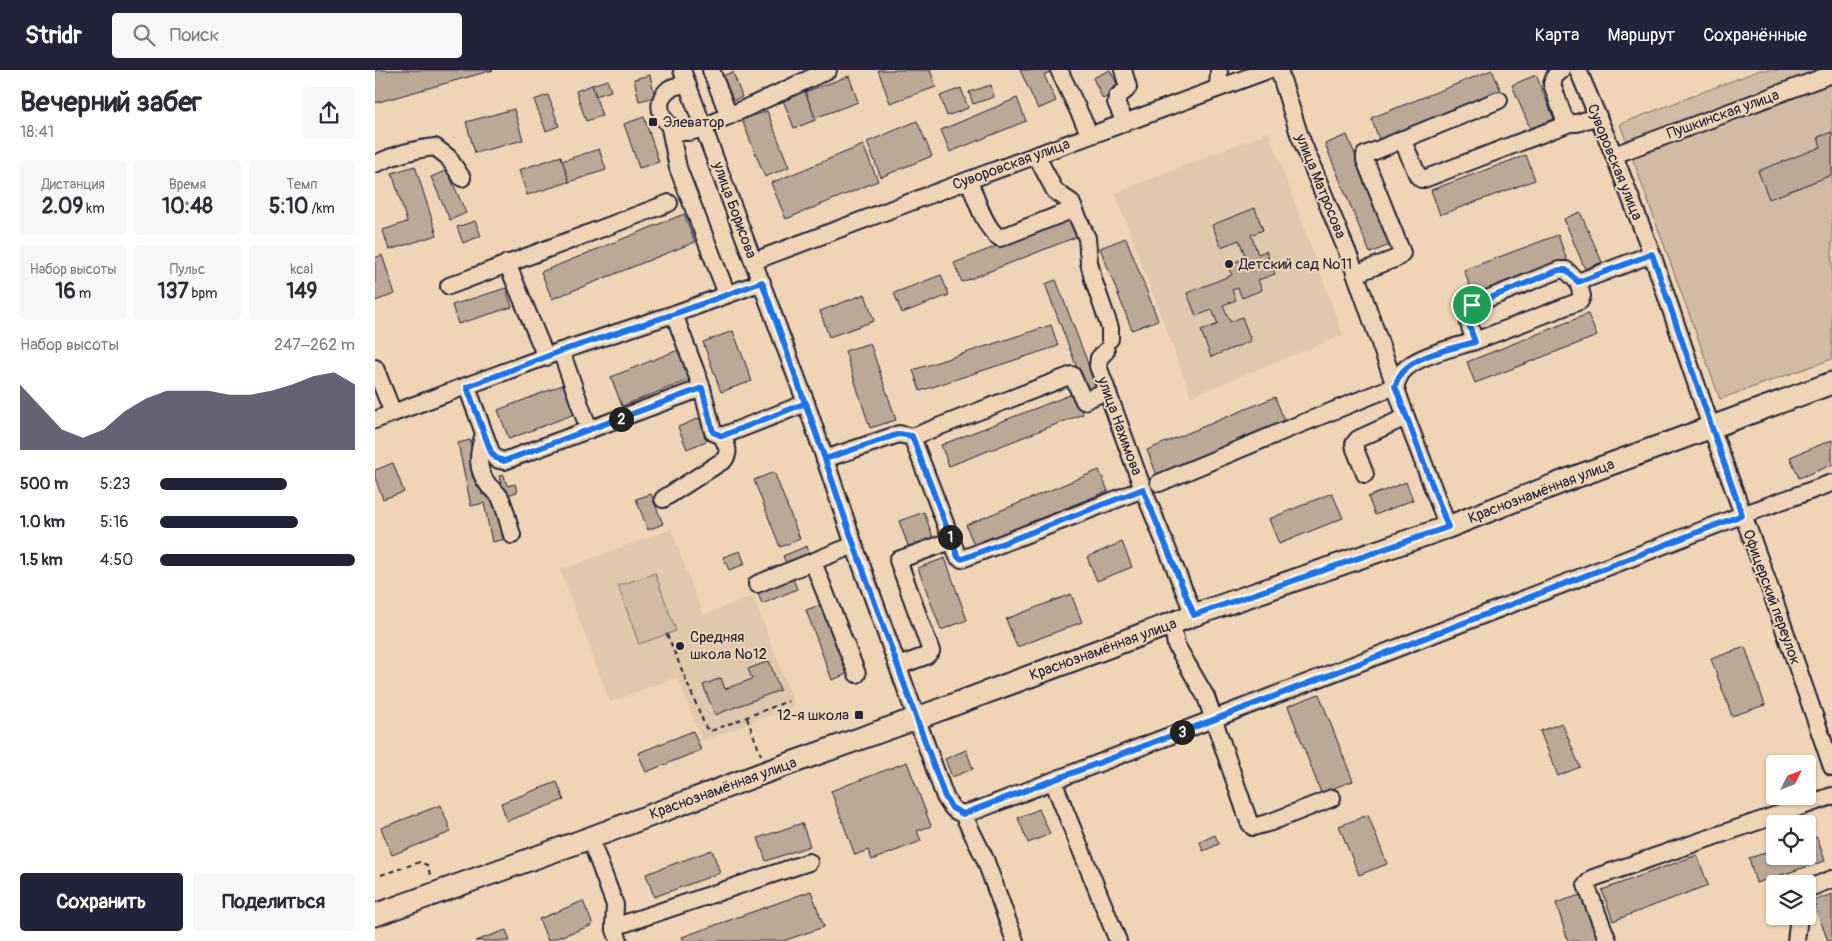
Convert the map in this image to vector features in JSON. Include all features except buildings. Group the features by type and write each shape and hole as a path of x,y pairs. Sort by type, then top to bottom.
{"main road":[{"name":"Краснознамённая улица","path":"375,915 915,719 1194,615 1448,527 1567,480 1832,383"}],"street":[{"path":"711,70 729,116"},
{"path":"670,128 689,132 729,116 828,70"},
{"path":"1059,70 1090,136"},
{"path":"1123,70 1128,87 1117,97 1116,102 1125,123"},
{"path":"1218,88 1219,70"},
{"name":"Суворовская улица","path":"754,261 1269,70"},
{"name":"улица Матросова","path":"1279,70 1299,134 1355,274 1406,418 1448,527"},
{"path":"1542,70 1552,84 1564,118 1570,123"},
{"path":"1552,84 1555,76 1562,70"},
{"name":"Суворовская улица","path":"1578,70 1614,155 1652,254 1711,427"},
{"name":"Пушкинская улица","path":"1614,155 1832,74"},
{"path":"684,77 662,96 661,113 670,128 681,177 727,294"},
{"name":"улица Борисова","path":"684,77 704,126 806,403 915,719 945,797 952,808 963,814"},
{"path":"1355,274 1397,258 1401,252 1365,160 1365,155 1499,100"},
{"path":"1402,139 1418,176 1421,179 1425,179 1570,123 1577,123 1598,116"},
{"path":"375,164 419,149 435,147 448,156 462,178"},
{"name":"улица Нахимова","path":"1036,155 1055,191 1071,202 1087,238 1091,270 1111,328 1108,345 1099,358 1098,366 1143,489 1194,615"},
{"path":"969,180 986,221 993,234 1000,238 1074,209"},
{"path":"449,286 507,262 669,203"},
{"path":"1578,282 1652,254"},
{"path":"507,262 589,430"},
{"path":"1159,483 1395,386 1402,372 1416,362 1436,353 1475,342 1579,301 1583,296 1578,282 1566,270 1559,270 1472,305 1468,311 1467,320 1475,342"},
{"path":"375,420 553,354 674,314 762,282"},
{"path":"663,500 724,460 728,455 728,450 722,436 713,432 702,388 674,314"},
{"path":"375,368 393,414"},
{"path":"825,459 899,434 912,436 1072,375 1084,401 1107,391"},
{"path":"467,387 493,456 504,461 702,388"},
{"path":"722,436 806,403"},
{"path":"1365,474 1354,444 1358,439 1406,418"},
{"name":"Офицерский переулок","path":"1711,427 1832,767"},
{"path":"485,434 479,449 478,462 480,470 501,499 512,535"},
{"path":"912,436 951,541 958,557 962,559 1143,489"},
{"path":"1015,941 985,859 963,814 1213,720 1742,515 1832,483"},
{"path":"898,666 926,656 931,651 898,560 951,541"},
{"path":"757,584 854,545"},
{"path":"813,562 857,674"},
{"path":"1173,623 1176,646 1206,697 1249,822 1253,827 1271,822 1332,798"},
{"path":"1053,781 1118,941"},
{"path":"1608,941 1586,885 1593,878 1832,796"},
{"path":"590,838 615,905 616,934 809,862"},
{"path":"1816,885 1832,879"},
{"path":"1796,941 1798,925"}],"path":[{"path":"667,634 706,728 711,731 788,701"},
{"path":"747,718 766,772"},
{"path":"381,875 414,863 423,863 427,865 437,894"}],"shaded area":[{"path":"1760,70 1832,70 1832,359 1720,399 1620,124"},
{"name":"Детский сад №11","path":"1269,132 1343,335 1191,396 1115,193"},
{"name":"Средняя школа №12","path":"671,529 703,615 753,596 795,706 702,741 677,677 610,702 560,570"},
{"path":"655,573 676,631 639,644 618,586"}],"place":[{"name":"Элеватор","path":"653,122"},
{"name":"Детский сад №11","path":"1229,264"},
{"name":"Средняя школа №12","path":"680,646"},
{"name":"12-я школа","path":"859,715"}],"route":[{"path":"1472,305 1468,311 1467,320 1475,342 1436,353 1416,362 1402,372 1395,386 1448,527 1194,615 1143,489 962,559 958,557 951,541 912,436 899,434 825,459 806,403 762,282 674,314 561,351 467,387 491,452 500,461 702,388 713,432 722,436 806,403 854,545 915,719 945,797 957,813 963,814 1213,720 1742,515 1652,254 1578,282 1566,270 1559,270 1472,305"}]}
